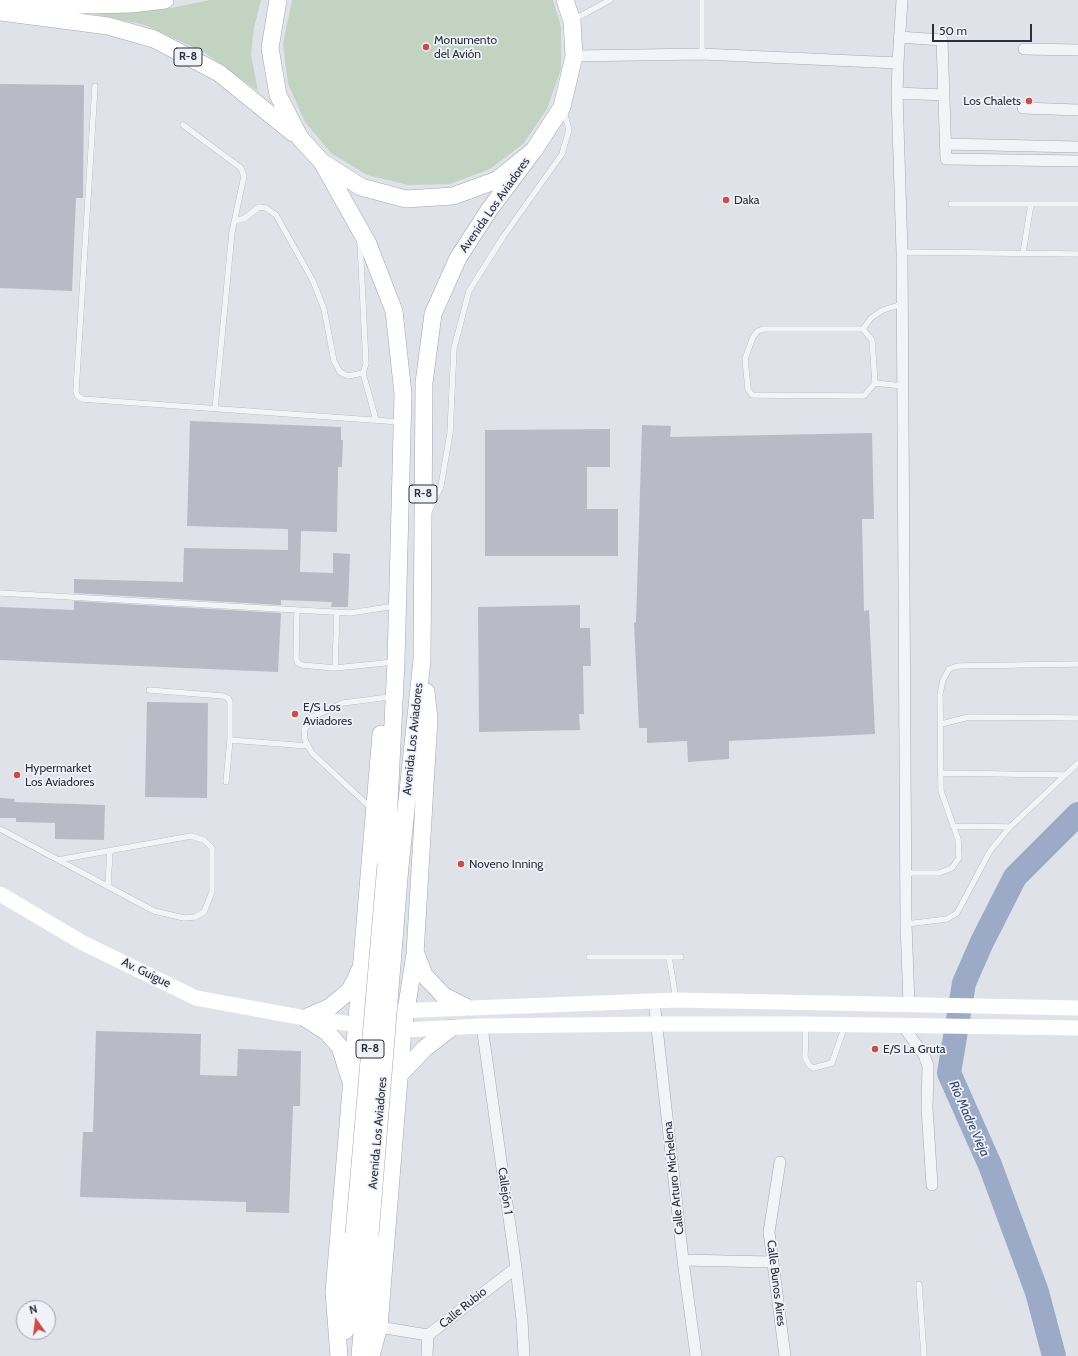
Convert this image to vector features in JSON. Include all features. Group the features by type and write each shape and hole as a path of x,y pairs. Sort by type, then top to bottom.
{"main road":[{"path":"0,0 44,5 131,4 165,0"},
{"path":"27,0 44,5"},
{"name":"R-8","path":"278,0 270,48 278,95 300,138"},
{"name":"R-8","path":"0,12 108,26 154,39 219,72 300,138 322,162 361,187 406,199 453,196 497,180 534,150 562,107 574,56 572,21 565,0"},
{"name":"R-8","path":"0,16 29,19 57,19"},
{"name":"Avenida Los Aviadores","path":"343,1356 362,1234 393,865 422,660 424,383 433,314 458,258 488,210 534,150"},
{"name":"Avenida Los Aviadores","path":"322,162 368,244 394,311 403,394 397,605 393,865"},
{"name":"R-8","path":"406,1012 415,954 429,718 422,660"},
{"path":"358,1018 381,734 396,662"},
{"name":"Av. Guigue","path":"0,894 83,943 196,998 305,1018 358,1018"},
{"path":"305,1018 330,1007 349,991 356,979 363,954"},
{"path":"415,954 424,974 444,996 466,1007"},
{"path":"358,1018 466,1007 676,1000 1078,1008"},
{"path":"371,1356 379,1326 403,1030 406,1012"},
{"path":"305,1018 328,1033 340,1047 353,1087"},
{"path":"358,1018 403,1030 482,1026 657,1024 846,1024 929,1027 1078,1028"},
{"name":"R-8","path":"339,1356 334,1292 358,1018"},
{"path":"400,1074 425,1048 451,1028"},
{"name":"Avenida Los Aviadores","path":"360,1356 362,1324 362,1234"}],"street":[{"path":"902,0 897,93 902,252 906,924 909,1004"},
{"path":"899,37 942,40 946,159 1078,161"},
{"path":"1024,49 1078,50"},
{"path":"574,56 702,54 898,63"},
{"path":"897,93 944,95"},
{"path":"1022,108 1078,110"},
{"path":"946,144 1078,147"},
{"path":"979,160 981,144"},
{"path":"1034,161 1036,146"},
{"name":"Calle Arturo Michelena","path":"654,1001 683,1260 696,1356"},
{"name":"Callejón 1","path":"482,1026 516,1268 522,1320 524,1356"},
{"path":"903,1026 924,1055 928,1066 927,1108 932,1185"},
{"name":"Calle Bunos Aires","path":"780,1162 769,1232 785,1356"},
{"path":"683,1260 772,1262"},
{"name":"Calle Rubio","path":"427,1356 428,1335 516,1268"},
{"path":"362,1324 428,1335"}],"lane":[{"path":"572,21 610,0"},
{"path":"702,0 702,54"},
{"path":"95,86 76,383 77,395 82,399 402,422"},
{"path":"423,525 441,486 450,432 454,348 469,291 503,237 562,154 569,130 562,107"},
{"path":"183,125 241,168 244,176 244,185 234,221 215,409"},
{"path":"951,204 1078,204"},
{"path":"1023,253 1031,204"},
{"path":"234,221 245,218 259,207 266,208 276,215 313,281 324,309 334,361 340,372 348,376 363,372"},
{"path":"359,228 366,364 363,372 376,420"},
{"path":"902,252 1078,254"},
{"path":"863,329 871,318 883,310 902,304"},
{"path":"763,329 863,329 872,340 875,383 864,396 757,396 752,395 748,389 745,359 753,337 758,331 763,329"},
{"path":"875,383 903,386"},
{"path":"0,593 350,613 397,605"},
{"path":"297,610 296,659 298,663 302,665 335,668 396,662"},
{"path":"335,668 337,612"},
{"path":"906,873 939,873 952,868 959,858 958,839 941,791 940,773 940,694 944,680 950,670 958,666 1078,664"},
{"path":"149,690 223,696 228,698 230,702 230,740 226,782"},
{"path":"375,812 312,753 305,740 304,730 312,717 343,703 389,697"},
{"path":"940,724 969,718 1078,718"},
{"path":"230,740 308,746"},
{"path":"906,924 947,919 957,913 990,851 1010,827 1078,763"},
{"path":"940,773 1065,775"},
{"path":"953,826 1010,827"},
{"path":"0,829 58,860 108,886 154,911 184,918 195,917 204,912 212,892 212,848 204,840 191,836 58,860"},
{"path":"108,886 110,850"},
{"path":"588,957 681,957"},
{"path":"669,957 671,980 676,1000"},
{"path":"806,1024 805,1057 813,1068 832,1063 846,1024"},
{"path":"919,1284 924,1356"}],"green space":[{"path":"210,0 261,0 254,28 251,55 258,91 205,53 145,25 75,10 166,9"},
{"path":"292,0 553,0 561,27 561,69 547,109 523,144 490,169 450,184 408,185 367,175 331,153 305,122 288,84 283,44"}],"building":[{"path":"0,84 84,85 83,198 76,198 72,291 0,288"},
{"path":"190,421 341,427 341,440 343,440 342,467 338,467 337,532 301,531 300,572 333,573 333,553 350,554 348,607 331,607 332,602 281,600 281,605 74,593 74,579 183,582 184,548 288,550 288,529 187,526"},
{"path":"642,425 671,426 670,437 872,433 874,519 862,519 864,611 869,610 875,734 729,741 729,759 688,762 687,741 647,743 647,728 639,728 634,623 636,622"},
{"path":"610,429 610,467 587,467 587,509 618,509 618,556 485,556 485,430"},
{"path":"74,601 281,613 278,672 0,660 0,607 74,610"},
{"path":"580,605 580,628 590,628 591,666 583,666 584,714 579,714 580,730 479,732 478,607"},
{"path":"147,702 208,703 207,798 145,797"},
{"path":"0,798 15,799 14,802 105,805 104,840 55,839 55,823 16,822 16,818 0,818"},
{"path":"96,1031 201,1034 200,1075 237,1076 238,1049 301,1051 300,1106 293,1106 289,1213 246,1212 246,1202 80,1197 83,1132 93,1132"}],"waterway":[{"name":"Río Madre Vieja","path":"1054,1356 1037,1292 990,1165 949,1073 964,983 982,942 1015,877 1078,814"}],"place":[{"name":"Monumento del Avión","path":"426,47"},
{"name":"Los Chalets","path":"1029,101"},
{"name":"Daka","path":"726,200"},
{"name":"E/S Los Aviadores","path":"295,714"},
{"name":"Hypermarket Los Aviadores","path":"17,775"},
{"name":"Noveno Inning","path":"461,864"},
{"name":"E/S La Gruta","path":"875,1049"}]}
